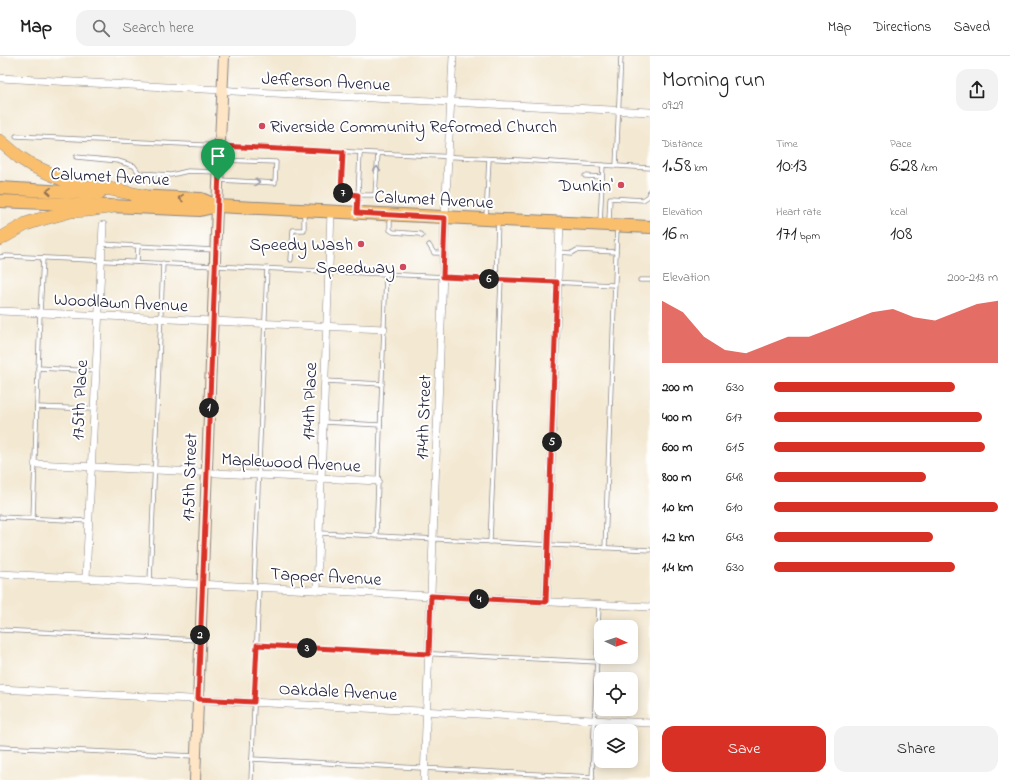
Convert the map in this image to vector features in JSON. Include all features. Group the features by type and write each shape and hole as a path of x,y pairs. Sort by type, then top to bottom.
{"highway":[{"path":"0,141 19,157 33,166 71,183 86,187 110,189 144,196"},
{"path":"0,239 26,224 38,220 72,211 114,206"}],"main road":[{"name":"Calumet Avenue","path":"0,188 201,199 217,206"},
{"name":"Calumet Avenue","path":"0,201 200,210 217,206 650,228"}],"street":[{"name":"175th Street","path":"195,780 214,266 224,56"},
{"name":"174th Street","path":"424,780 445,218 453,56"},
{"name":"Jefferson Avenue","path":"0,78 650,112"},
{"name":"174th Place","path":"317,590 331,212"},
{"path":"546,602 560,223"},
{"name":"175th Place","path":"86,578 102,225"},
{"name":"Woodlawn Avenue","path":"0,311 384,329"},
{"name":"Maplewood Avenue","path":"35,464 378,481"},
{"name":"Tapper Avenue","path":"0,574 650,607"},
{"name":"Oakdale Avenue","path":"0,689 427,710 650,723"}],"lane":[{"path":"616,166 621,56"},
{"path":"16,136 650,168"},
{"path":"343,152 341,192 373,196 375,194 378,154"},
{"path":"357,213 360,154"},
{"path":"76,158 118,161 134,166 139,173 171,176 188,171 275,183 276,162 219,160"},
{"path":"489,159 496,279"},
{"path":"603,165 602,177 609,225 616,252 605,548"},
{"path":"586,176 602,177"},
{"path":"609,225 610,198 643,200 649,196 650,190"},
{"path":"291,260 293,230 304,230 304,210"},
{"path":"390,215 390,230 393,232 420,234 422,236"},
{"path":"102,244 215,250"},
{"path":"429,245 434,253 444,253"},
{"path":"137,262 138,246"},
{"path":"559,252 572,253 577,250 616,252"},
{"path":"0,257 101,260 614,285"},
{"path":"33,518 43,258"},
{"path":"150,581 163,263"},
{"path":"251,780 257,645 258,475 267,268"},
{"path":"376,536 386,274"},
{"path":"490,542 501,280"},
{"path":"640,280 650,280"},
{"path":"38,368 96,371"},
{"path":"325,382 382,384"},
{"path":"37,407 94,409"},
{"path":"324,422 380,424"},
{"path":"0,517 89,521"},
{"path":"320,533 650,550"},
{"path":"598,620 599,605"},
{"path":"0,630 200,641"},
{"path":"257,645 594,662"},
{"path":"252,759 592,779 597,664"},
{"path":"0,747 196,756"}],"place":[{"name":"Riverside Community Reformed Church","path":"262,126"},
{"name":"Dunkin'","path":"621,185"},
{"name":"Speedy Wash","path":"361,244"},
{"name":"Speedway","path":"403,267"}],"route":[{"path":"220,146 343,152 341,192 358,195 357,213 445,218 443,277 557,282 546,602 431,596 429,654 257,645 254,702 198,699 218,180 220,146"}]}
